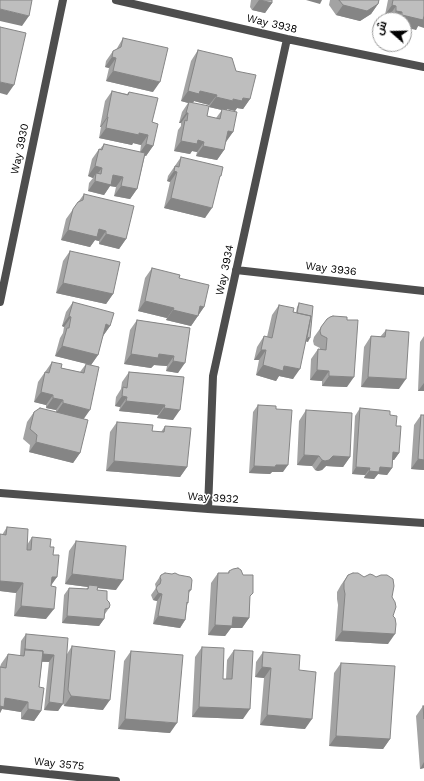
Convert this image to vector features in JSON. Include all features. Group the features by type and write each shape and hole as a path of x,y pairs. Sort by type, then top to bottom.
{"street":[{"name":"Way 3930","path":"0,302 62,0"},
{"name":"Way 3938","path":"116,0 287,39 424,67"},
{"name":"Way 3934","path":"208,509 213,376 287,39"},
{"name":"Way 3936","path":"236,270 424,291"},
{"name":"Way 3932","path":"0,493 208,509 424,523"},
{"name":"Way 3575","path":"0,769 116,781"}],"building":[{"path":"0,0 32,0 29,16 0,9"},
{"path":"260,0 272,0 272,3"},
{"path":"339,0 379,0 378,4 367,11 343,5"},
{"path":"393,0 424,0 423,20 412,17 412,12 396,11 396,6 392,5"},
{"path":"0,27 26,33 14,85 0,82"},
{"path":"123,38 168,48 160,82 113,71 116,58 112,57 113,51 121,47"},
{"path":"198,50 232,58 236,71 256,75 250,99 243,98 242,101 233,99 233,101 200,91 199,94 188,91"},
{"path":"112,91 128,95 129,92 158,98 152,122 158,124 153,146 146,144 148,135 139,133 139,135 106,128"},
{"path":"189,102 209,106 207,116 220,119 222,109 237,112 233,132 228,131 224,150 203,146 204,142 198,140 197,144 181,141 185,120 187,121 188,113 186,113"},
{"path":"104,144 145,153 137,189 121,186 123,177 113,175 111,185 95,181 96,173 101,174 102,168 95,166 99,149 102,150"},
{"path":"181,157 223,167 212,208 171,198 177,172 174,171 175,166 179,167"},
{"path":"84,194 134,206 126,239 106,234 106,231 99,229 97,237 68,230 73,209 78,202 83,200"},
{"path":"70,251 120,262 113,294 63,283"},
{"path":"152,268 180,275 179,278 209,285 204,307 200,306 198,316 145,301"},
{"path":"73,302 114,313 110,326 106,324 98,355 62,346 67,328 69,328 71,317 69,316"},
{"path":"299,303 313,306 310,338 307,337 311,316 297,313"},
{"path":"279,305 294,308 293,312 311,316 300,369 284,366 283,371 263,365 266,350 261,350 264,336 272,338"},
{"path":"333,316 347,317 347,320 358,320 354,377 329,376 329,371 317,370 318,349 326,350 327,338 321,335 321,327 327,319"},
{"path":"137,320 190,328 185,363 173,361 174,356 159,354 158,358 131,354"},
{"path":"386,330 409,332 406,379 368,377 371,336 385,337"},
{"path":"52,362 62,364 61,368 84,373 86,364 99,367 90,410 63,403 63,400 53,398 53,395 41,392 45,372 49,373"},
{"path":"129,372 184,377 180,410 164,408 165,405 126,401 127,397 122,396 123,387 127,388"},
{"path":"258,405 276,406 276,409 292,410 288,465 276,465 275,467 254,466"},
{"path":"40,408 88,420 80,453 36,442 37,435 30,429 34,412"},
{"path":"360,408 390,411 390,415 397,416 396,426 401,426 399,453 393,452 392,468 380,467 379,472 369,471 370,468 356,467"},
{"path":"306,410 352,413 350,457 333,456 329,460 325,461 319,456 304,455"},
{"path":"421,415 424,415 424,460 418,459"},
{"path":"117,422 153,425 152,431 164,432 165,426 191,428 187,467 114,461"},
{"path":"7,527 28,529 27,550 31,550 32,537 51,539 50,547 54,547 53,555 59,555 57,577 52,577 51,586 56,587 54,609 21,606 23,583 0,581 0,534 6,535"},
{"path":"76,541 126,546 123,580 72,574"},
{"path":"238,568 241,570 243,575 253,575 253,593 250,596 249,618 233,617 232,626 215,625 218,573 229,573 229,571"},
{"path":"165,573 175,573 190,577 192,580 191,590 189,590 185,620 158,616 162,594 158,593 156,588 160,584 161,575"},
{"path":"358,573 364,577 370,574 376,577 387,575 393,579 394,586 392,597 396,607 393,616 396,624 395,634 342,631 345,594 344,582 348,575"},
{"path":"89,585 98,586 97,590 107,591 107,600 110,605 109,608 105,609 104,619 67,616 69,588 88,589"},
{"path":"26,634 68,638 63,704 49,702 54,655 43,654 43,651 25,650"},
{"path":"72,646 115,651 110,700 71,696 68,690"},
{"path":"202,647 224,648 223,679 232,679 234,650 253,651 250,709 199,707"},
{"path":"25,649 43,651 39,687 44,688 41,711 28,709 28,702 5,698 4,707 0,706 0,667 6,668 8,654 24,656"},
{"path":"131,651 183,655 177,723 125,719"},
{"path":"263,652 300,655 299,670 316,672 312,719 267,715 271,668 262,667"},
{"path":"341,663 395,666 390,739 336,736"}]}
